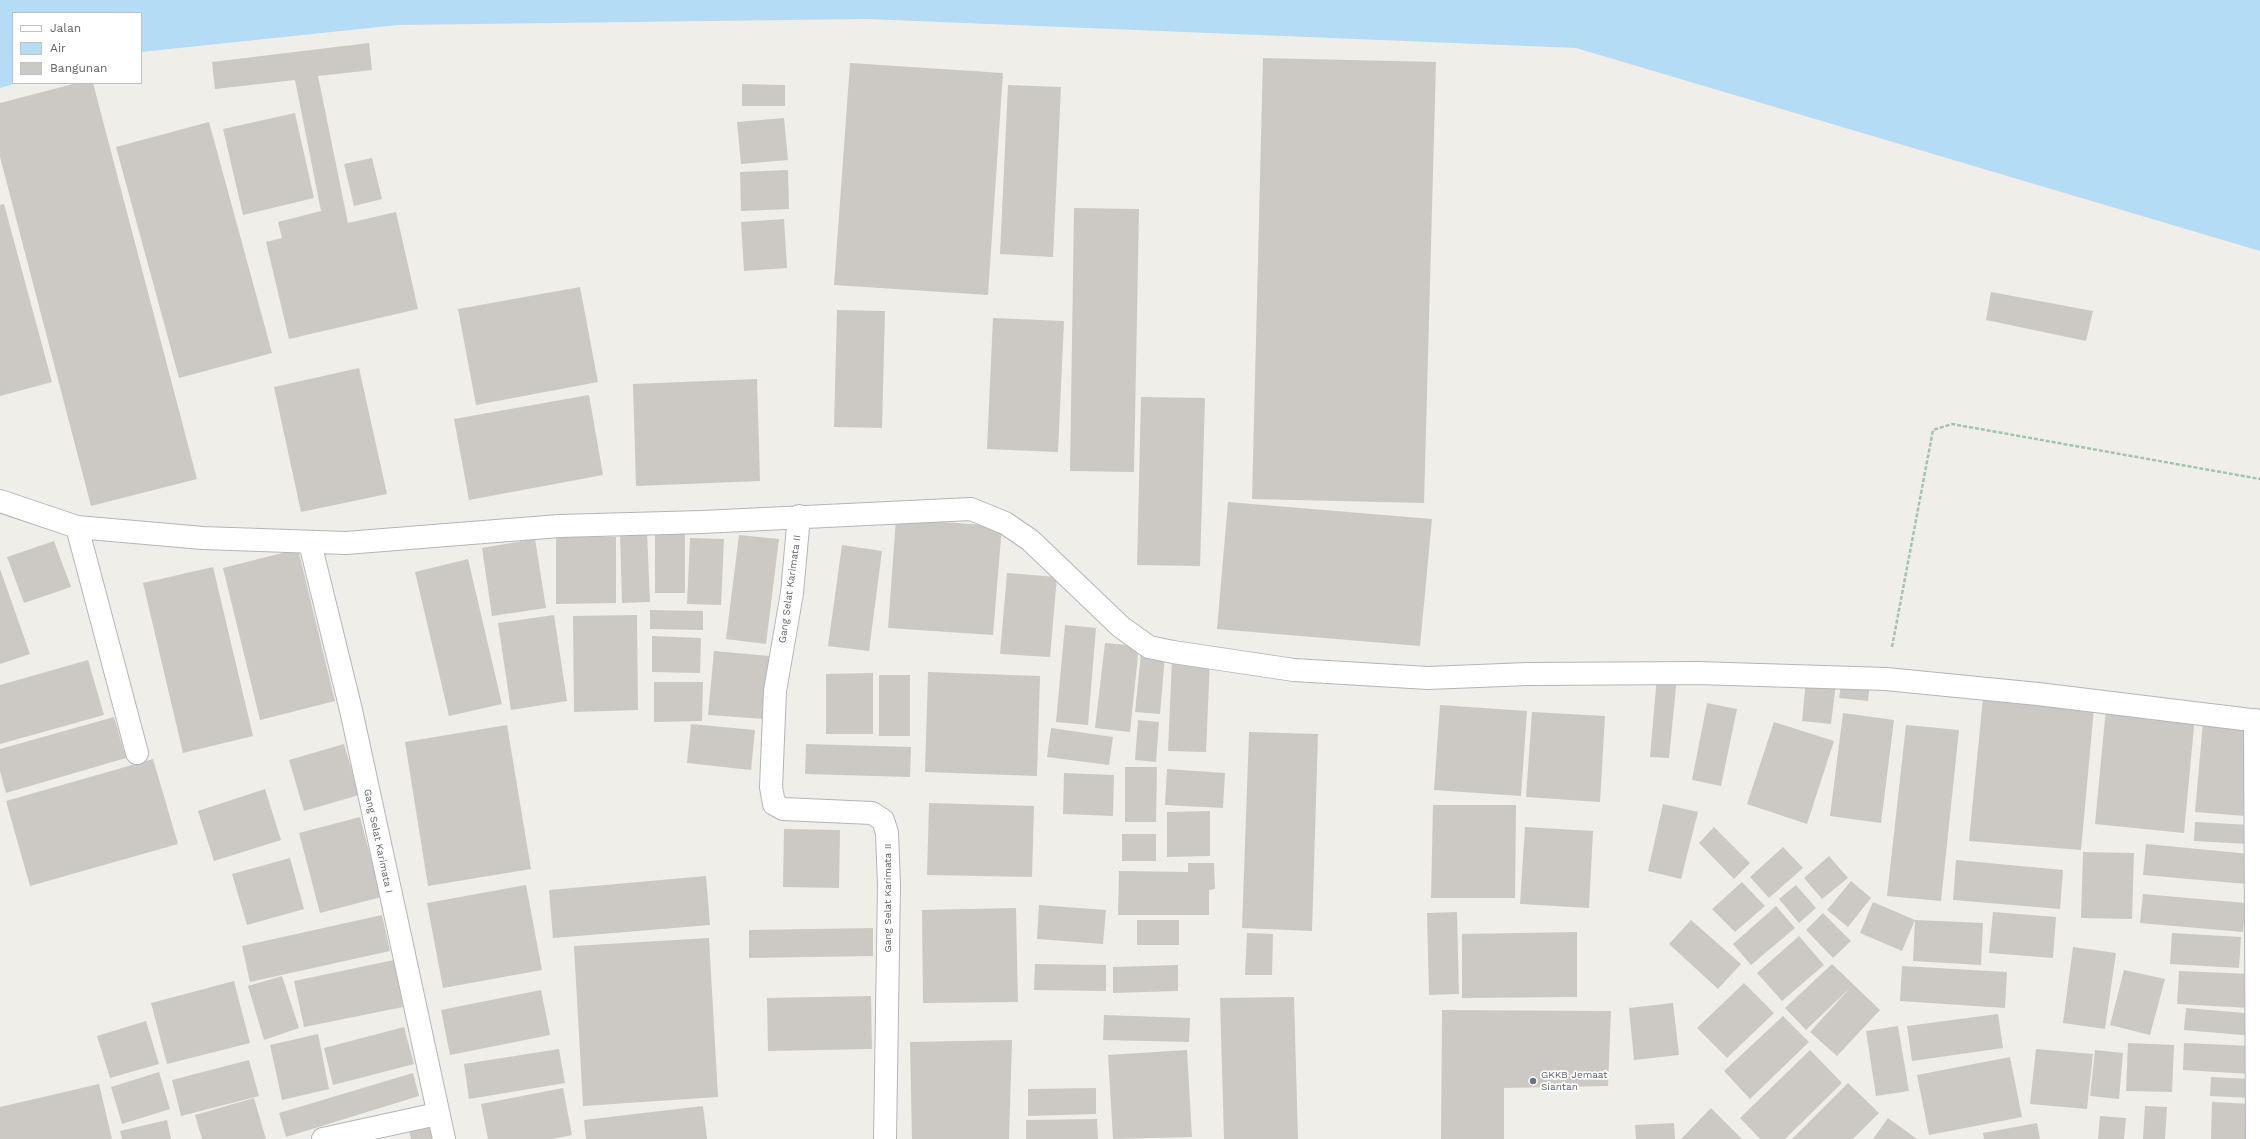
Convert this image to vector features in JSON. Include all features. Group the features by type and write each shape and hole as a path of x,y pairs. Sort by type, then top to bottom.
{"street":[{"path":"0,501 77,527 203,538 310,543 371,542 559,526 702,522 799,516 971,510 1005,523 1030,540 1121,627 1149,646 1279,668 1428,678 1528,674 1698,673 1886,679 2038,694 2257,721 2257,1139"},
{"name":"Gang Selat Karimata II","path":"799,516 792,593 775,691 771,787 774,804 783,809 872,813 883,820 887,833 889,885 885,1139"},
{"path":"77,527 137,753"},
{"name":"Gang Selat Karimata I","path":"310,543 350,710 437,1114 444,1139"},
{"path":"323,1139 437,1114"}],"path":[{"path":"1886,679 1933,430 1952,424 2260,479"}],"water":[{"path":"0,0 2260,0 2260,251 1576,48 867,19 398,25 142,52 142,12 12,12 12,84 14,84 0,88"}],"building":[{"path":"369,43 372,70 318,76 348,223 396,212 418,309 289,339 266,242 282,238 278,222 321,211 295,80 215,89 212,62"},
{"path":"1263,58 1436,62 1424,503 1252,499"},
{"path":"850,63 1003,73 988,295 834,285"},
{"path":"73,84 93,84 197,479 91,506 0,157 0,103"},
{"path":"742,84 785,85 785,106 742,106"},
{"path":"1008,85 1061,87 1053,257 1000,254"},
{"path":"295,113 314,198 243,215 223,129"},
{"path":"784,118 788,160 741,164 737,122"},
{"path":"209,122 272,353 179,378 116,147"},
{"path":"372,158 382,199 354,206 344,164"},
{"path":"788,170 789,209 741,211 740,172"},
{"path":"4,204 52,382 0,396 0,205"},
{"path":"1074,208 1139,209 1134,472 1070,471"},
{"path":"784,219 787,268 744,271 741,222"},
{"path":"580,287 598,382 476,405 458,309"},
{"path":"1991,292 2093,311 2086,341 1986,320"},
{"path":"837,310 885,311 882,428 834,427"},
{"path":"993,318 1064,321 1058,452 987,449"},
{"path":"359,368 387,494 301,512 274,387"},
{"path":"757,379 760,481 636,486 633,384"},
{"path":"589,395 603,475 469,500 454,419"},
{"path":"1141,397 1205,398 1200,566 1137,565"},
{"path":"1228,502 1432,519 1420,646 1217,629"},
{"path":"896,519 1002,526 993,635 888,628"},
{"path":"655,525 685,525 685,593 655,593"},
{"path":"647,531 650,602 622,603 620,532"},
{"path":"739,535 779,539 766,644 726,639"},
{"path":"556,537 616,537 616,603 556,604"},
{"path":"690,538 724,539 721,605 687,604"},
{"path":"535,539 546,608 492,616 482,548"},
{"path":"54,541 71,587 24,603 7,557"},
{"path":"842,545 882,551 869,651 828,646"},
{"path":"298,549 335,701 260,720 223,568"},
{"path":"468,559 502,704 449,716 415,572"},
{"path":"213,567 253,736 183,753 143,583"},
{"path":"0,569 30,654 0,664"},
{"path":"1007,573 1057,577 1050,657 1000,654"},
{"path":"650,610 703,611 703,630 650,629"},
{"path":"554,615 567,701 511,710 498,623"},
{"path":"637,615 638,710 574,712 573,616"},
{"path":"1065,625 1096,628 1088,725 1056,722"},
{"path":"652,636 701,638 700,673 652,672"},
{"path":"1105,643 1139,646 1130,732 1095,728"},
{"path":"714,651 769,656 764,719 708,715"},
{"path":"1141,653 1165,655 1160,714 1135,712"},
{"path":"1172,658 1210,660 1206,752 1168,751"},
{"path":"88,660 104,715 0,744 0,685"},
{"path":"928,672 1040,676 1037,776 925,772"},
{"path":"873,673 873,734 826,734 826,674"},
{"path":"879,675 910,675 910,736 879,736"},
{"path":"1657,676 1677,677 1669,758 1650,757"},
{"path":"1842,679 1870,682 1868,701 1839,698"},
{"path":"1806,680 1836,683 1831,724 1802,721"},
{"path":"654,682 703,682 702,721 654,722"},
{"path":"1983,698 2094,708 2081,850 1969,841"},
{"path":"1707,703 1737,709 1721,786 1692,780"},
{"path":"1440,705 1527,711 1521,796 1434,790"},
{"path":"2106,708 2195,716 2184,833 2095,824"},
{"path":"1532,712 1605,716 1600,802 1526,797"},
{"path":"1843,713 1894,720 1881,823 1830,816"},
{"path":"114,717 126,758 6,793 0,771 0,749"},
{"path":"1138,720 1159,722 1156,762 1135,760"},
{"path":"1774,722 1834,741 1807,824 1747,804"},
{"path":"2203,722 2253,726 2245,816 2195,812"},
{"path":"691,724 755,730 751,770 687,763"},
{"path":"507,725 531,869 428,886 405,742"},
{"path":"1906,725 1959,730 1941,901 1887,896"},
{"path":"1051,728 1113,737 1109,765 1047,757"},
{"path":"1249,732 1318,734 1312,931 1242,928"},
{"path":"344,744 359,795 304,811 289,760"},
{"path":"806,744 911,747 910,777 805,774"},
{"path":"153,759 178,844 30,886 6,801"},
{"path":"1125,767 1157,767 1156,822 1125,822"},
{"path":"1167,769 1225,773 1223,808 1165,805"},
{"path":"1064,773 1114,775 1113,816 1063,814"},
{"path":"265,789 281,840 214,861 198,811"},
{"path":"929,803 1034,806 1032,877 927,875"},
{"path":"1663,804 1698,812 1681,879 1648,871"},
{"path":"1433,805 1516,805 1515,898 1431,898"},
{"path":"1210,811 1210,856 1167,857 1167,812"},
{"path":"360,817 381,897 320,913 299,833"},
{"path":"2195,822 2250,825 2249,844 2194,841"},
{"path":"1525,827 1593,831 1589,908 1520,904"},
{"path":"1714,827 1750,863 1734,879 1699,843"},
{"path":"784,829 840,830 839,888 783,887"},
{"path":"1122,834 1156,834 1156,861 1122,861"},
{"path":"2146,844 2250,854 2247,884 2143,875"},
{"path":"1783,847 1803,868 1769,898 1750,877"},
{"path":"2083,852 2134,853 2132,919 2081,918"},
{"path":"1829,856 1848,878 1822,899 1804,878"},
{"path":"290,858 304,909 247,925 232,874"},
{"path":"1956,860 2063,870 2060,909 1953,900"},
{"path":"1188,863 1214,863 1215,889 1209,890 1209,915 1118,915 1119,871 1188,872"},
{"path":"706,876 710,925 553,938 549,890"},
{"path":"1851,881 1871,898 1848,927 1827,910"},
{"path":"1742,882 1765,906 1735,932 1712,909"},
{"path":"526,885 542,970 443,988 427,903"},
{"path":"1796,885 1816,908 1799,923 1779,899"},
{"path":"2143,894 2246,903 2243,932 2140,923"},
{"path":"1873,902 1915,920 1902,951 1860,933"},
{"path":"1039,905 1106,910 1103,944 1037,939"},
{"path":"1776,906 1795,928 1751,965 1733,944"},
{"path":"1016,908 1018,1002 923,1003 922,910"},
{"path":"1457,912 1459,994 1429,995 1427,913"},
{"path":"1993,912 2056,917 2053,958 1989,953"},
{"path":"1823,913 1851,941 1833,958 1806,930"},
{"path":"382,915 390,951 250,982 242,946"},
{"path":"1137,920 1179,920 1179,945 1137,945"},
{"path":"1691,920 1741,964 1718,989 1669,944"},
{"path":"1915,920 1983,923 1981,965 1913,961"},
{"path":"873,928 873,956 749,958 749,930"},
{"path":"1577,932 1577,997 1462,998 1462,934"},
{"path":"1247,933 1273,934 1272,975 1245,975"},
{"path":"2172,933 2241,937 2239,968 2170,964"},
{"path":"1799,936 1824,965 1782,1001 1757,973"},
{"path":"709,938 718,1097 583,1106 574,946"},
{"path":"2073,947 2116,953 2105,1029 2063,1023"},
{"path":"394,960 403,1007 304,1027 294,981"},
{"path":"1035,964 1106,965 1106,991 1034,990"},
{"path":"1832,964 1880,1010 1837,1056 1810,1032 1850,988 1806,1030 1785,1008"},
{"path":"1178,965 1178,991 1113,993 1113,967"},
{"path":"1902,966 2007,972 2005,1008 1900,1001"},
{"path":"2124,970 2165,979 2150,1035 2110,1025"},
{"path":"2179,971 2251,974 2249,1008 2177,1004"},
{"path":"282,976 299,1028 264,1040 248,986"},
{"path":"234,981 250,1043 167,1064 151,1003"},
{"path":"1744,983 1774,1013 1727,1058 1697,1028"},
{"path":"541,990 550,1035 450,1055 441,1010"},
{"path":"871,996 872,1049 768,1051 767,998"},
{"path":"1294,997 1298,1139 1224,1139 1220,998"},
{"path":"1673,1003 1679,1055 1634,1060 1629,1008"},
{"path":"2186,1008 2256,1014 2254,1036 2184,1030"},
{"name":"GKKB Jemaat Siantan","path":"1442,1010 1611,1011 1608,1086 1504,1088 1504,1139 1441,1139"},
{"path":"1998,1014 2003,1048 1912,1061 1907,1026"},
{"path":"1104,1015 1190,1018 1189,1042 1103,1040"},
{"path":"1783,1016 1809,1042 1750,1099 1724,1071"},
{"path":"146,1021 159,1064 110,1078 97,1036"},
{"path":"1898,1026 1909,1091 1876,1096 1866,1031"},
{"path":"404,1027 414,1064 333,1085 324,1048"},
{"path":"318,1034 329,1089 282,1100 270,1045"},
{"path":"1012,1040 1009,1139 912,1139 910,1042"},
{"path":"2128,1043 2174,1045 2172,1092 2126,1091"},
{"path":"2184,1043 2252,1046 2250,1074 2183,1070"},
{"path":"559,1049 565,1083 469,1099 464,1064"},
{"path":"2036,1049 2093,1054 2087,1109 2030,1104"},
{"path":"1187,1050 1192,1137 1113,1139 1108,1055"},
{"path":"1810,1050 1842,1083 1785,1139 1760,1139 1740,1118"},
{"path":"2095,1050 2123,1053 2119,1099 2090,1096"},
{"path":"2010,1057 2022,1117 1929,1135 1917,1075"},
{"path":"249,1060 259,1096 181,1116 172,1080"},
{"path":"159,1072 170,1109 122,1124 111,1087"},
{"path":"413,1073 419,1096 286,1137 279,1113"},
{"path":"2211,1077 2252,1079 2251,1098 2210,1096"},
{"path":"1848,1083 1879,1113 1853,1139 1792,1139"},
{"path":"99,1084 112,1139 0,1139 0,1107"},
{"path":"563,1088 572,1135 552,1139 488,1139 481,1104"},
{"path":"1096,1088 1096,1114 1028,1116 1028,1089"},
{"path":"254,1098 266,1139 202,1139 195,1115"},
{"path":"2212,1102 2251,1104 2249,1139 2211,1139"},
{"path":"703,1106 707,1139 586,1139 584,1120"},
{"path":"2145,1106 2167,1107 2165,1139 2143,1139"},
{"path":"1711,1108 1742,1139 1681,1139"},
{"path":"432,1116 438,1139 411,1139 407,1122"},
{"path":"2100,1116 2126,1118 2124,1139 2098,1139"},
{"path":"1888,1118 1917,1139 1873,1139"},
{"path":"1097,1119 1098,1139 1026,1139 1026,1120"},
{"path":"167,1120 171,1139 122,1139 120,1131"},
{"path":"1674,1123 1675,1139 1636,1139 1635,1125"},
{"path":"2037,1123 2040,1139 1984,1139 1983,1133"}],"place":[{"name":"GKKB Jemaat Siantan","path":"1533,1081"}]}
